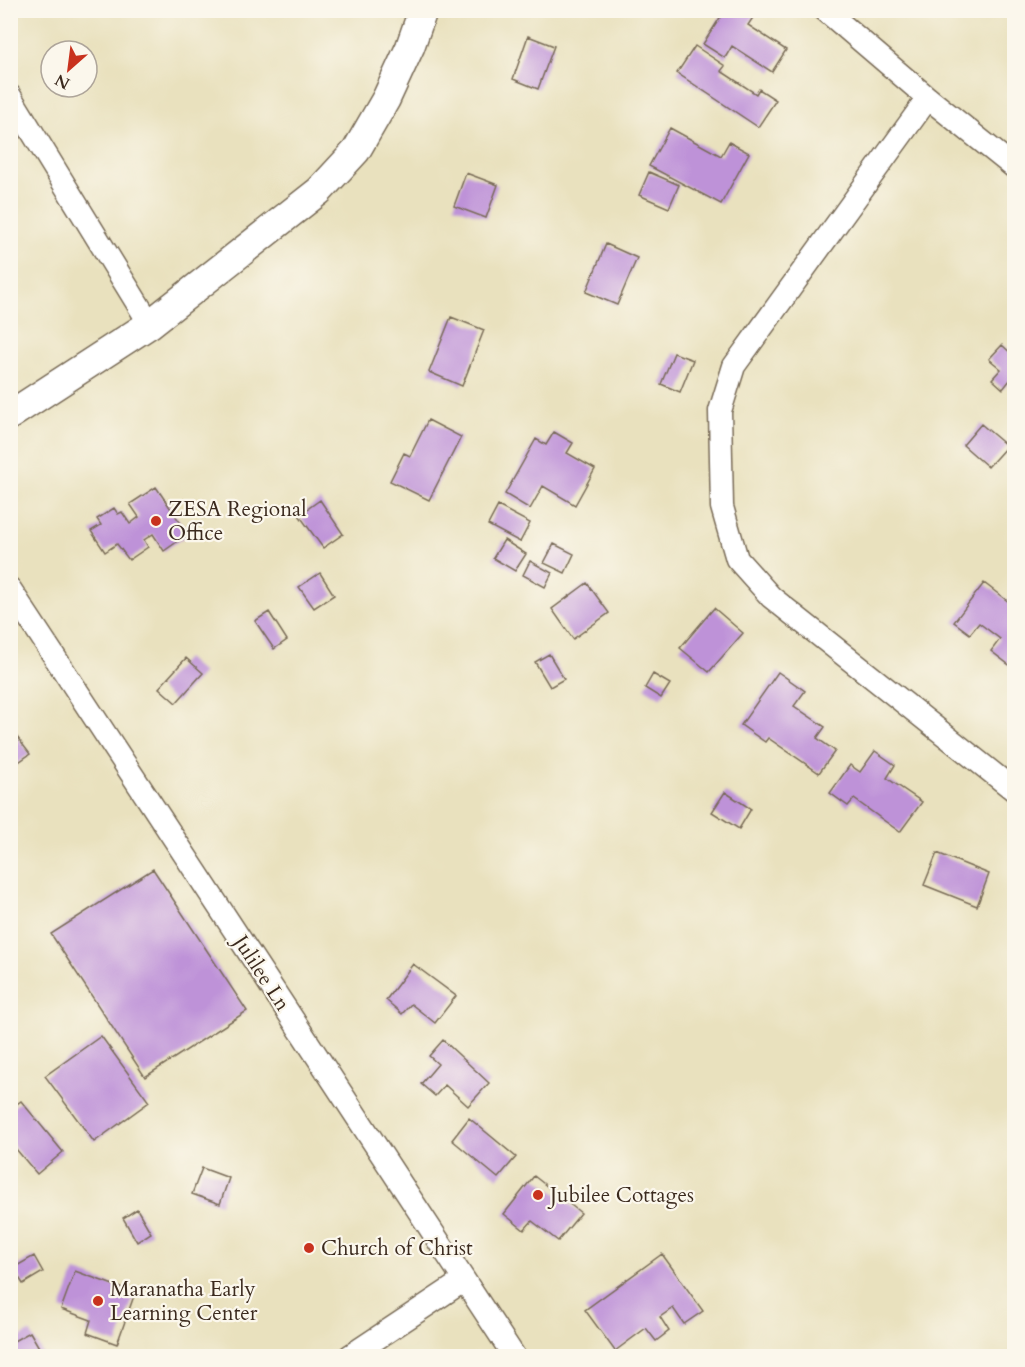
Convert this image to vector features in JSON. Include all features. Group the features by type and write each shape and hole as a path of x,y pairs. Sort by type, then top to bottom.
{"street":[{"path":"10,415 150,324 319,191 356,151 386,99 410,47 423,10"},
{"path":"825,10 928,98 1014,167"},
{"path":"10,96 150,324"},
{"path":"928,98 734,366 720,411 722,507 737,559 771,597 1014,790"},
{"name":"Julilee Ln","path":"10,589 513,1356"},
{"path":"350,1356 463,1281"}],"building":[{"path":"725,10 752,10 756,13 748,25 786,50 772,72 732,46 725,58 703,44"},
{"path":"528,36 554,46 538,89 513,79"},
{"path":"695,46 725,66 721,71 756,94 759,89 776,100 758,127 677,73"},
{"path":"670,128 721,156 729,142 749,153 721,204 649,166"},
{"path":"649,172 679,185 669,208 639,195"},
{"path":"466,173 498,185 486,218 454,206"},
{"path":"606,244 637,258 617,305 586,292"},
{"path":"451,317 484,330 462,386 429,372"},
{"path":"1002,345 1014,356 1014,375 1003,389 992,379 1001,369 989,359"},
{"path":"674,353 693,360 680,392 661,384"},
{"path":"428,420 461,437 429,500 390,481 404,453 410,456"},
{"path":"981,424 1007,446 988,467 963,445"},
{"path":"554,432 573,443 567,453 595,469 575,505 543,486 530,509 505,494 536,439 546,445"},
{"name":"ZESA Regional Office","path":"156,487 188,534 164,551 153,534 144,540 148,547 129,560 117,544 105,552 91,531 101,525 97,519 114,508 118,514 122,512 130,524 139,517 130,504"},
{"path":"320,500 343,534 323,548 299,515"},
{"path":"498,506 530,523 520,542 488,525"},
{"path":"504,540 526,554 515,571 493,558"},
{"path":"554,544 574,554 565,573 544,563"},
{"path":"530,561 552,573 545,587 523,575"},
{"path":"320,573 334,595 314,608 299,587"},
{"path":"587,583 609,613 573,639 552,609"},
{"path":"984,583 1014,606 1014,663 1012,667 991,651 1000,639 979,623 970,634 954,622"},
{"path":"714,608 743,633 709,672 680,648"},
{"path":"269,612 287,640 274,649 255,621"},
{"path":"549,654 564,679 550,687 535,662"},
{"path":"186,658 203,673 176,703 159,688"},
{"path":"778,672 805,691 794,706 825,727 817,738 835,751 819,773 768,738 765,742 741,725"},
{"path":"653,674 670,684 661,698 645,688"},
{"path":"17,737 30,754 10,768 10,742"},
{"path":"875,751 895,765 887,778 922,802 900,832 854,799 848,806 830,793 850,765 860,772"},
{"path":"725,792 751,809 739,829 712,812"},
{"path":"937,853 989,874 977,906 924,885"},
{"path":"153,869 247,1011 145,1077 51,934"},
{"path":"413,964 456,996 435,1023 411,1004 402,1014 386,1000"},
{"path":"101,1036 149,1102 94,1142 45,1076"},
{"path":"443,1040 489,1083 468,1106 445,1085 435,1096 421,1084 438,1064 429,1056"},
{"path":"21,1101 63,1152 37,1174 10,1142 10,1109"},
{"name":"Jubilee Cottages","path":"469,1118 516,1157 498,1178 452,1140"},
{"path":"202,1168 229,1178 220,1204 192,1194"},
{"name":"Jubilee Cottages","path":"534,1176 581,1213 558,1241 532,1221 524,1230 504,1214"},
{"path":"137,1209 151,1233 137,1242 123,1218"},
{"path":"662,1254 703,1311 684,1324 673,1308 660,1317 669,1331 656,1341 646,1328 615,1351 585,1310"},
{"path":"34,1256 43,1272 23,1284 13,1268"},
{"name":"Maranatha Early Learning Center","path":"75,1271 135,1293 117,1344 87,1333 91,1320 61,1309"},
{"path":"30,1332 44,1356 10,1356 10,1343"}],"place":[{"name":"ZESA Regional Office","path":"156,521"},
{"name":"Jubilee Cottages","path":"538,1195"},
{"name":"Church of Christ","path":"309,1248"},
{"name":"Maranatha Early Learning Center","path":"98,1301"}]}
